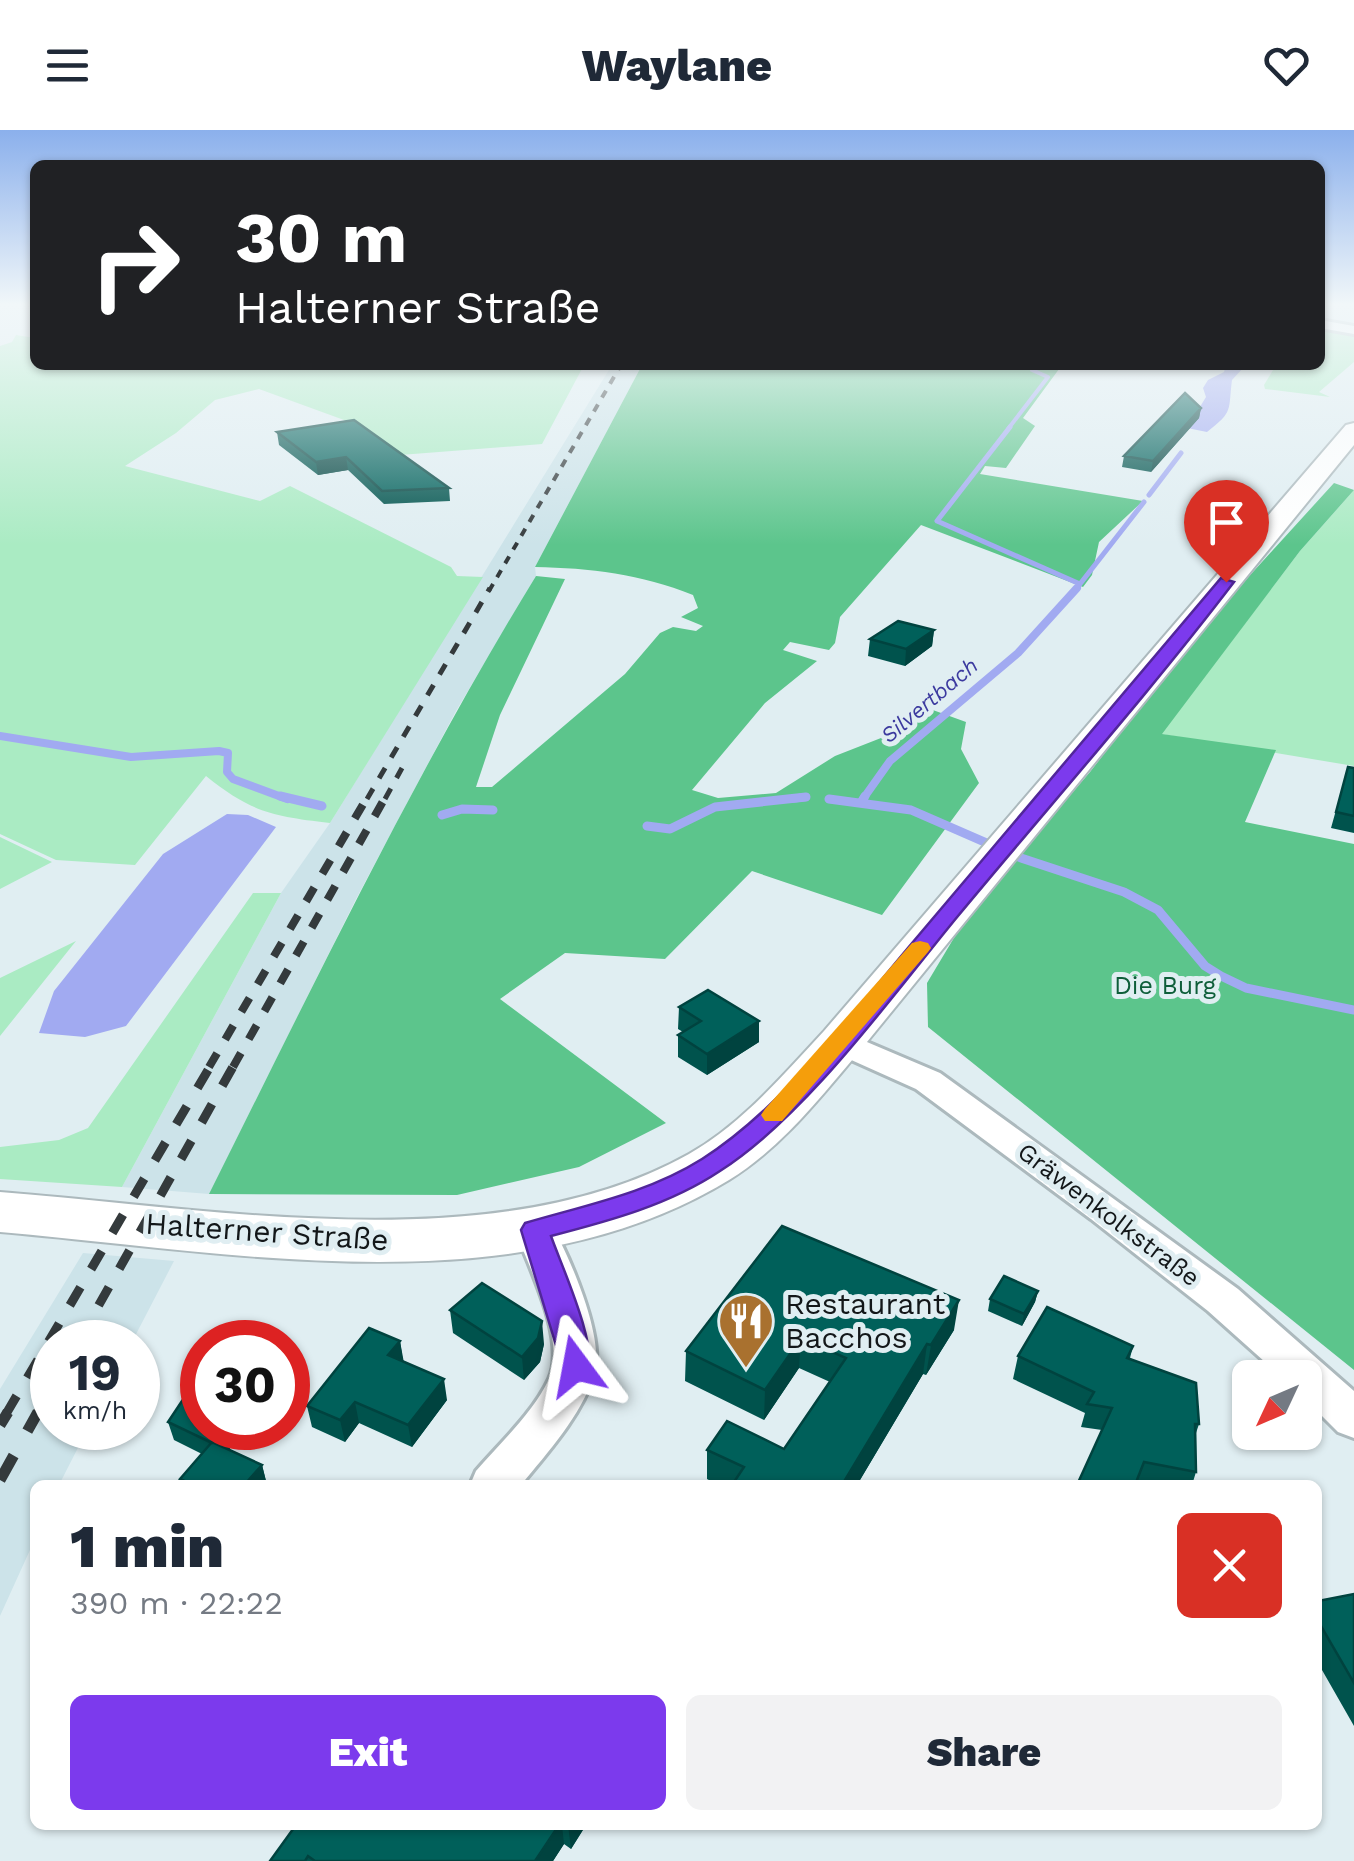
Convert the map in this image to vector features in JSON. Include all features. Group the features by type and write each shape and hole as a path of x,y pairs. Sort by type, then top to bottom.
{"main road":[{"name":"Halterner Straße","path":"0,1212 384,1242 535,1230 621,1206 667,1189 710,1166 752,1136 841,1042 1354,430"}],"street":[{"name":"Gräwenkolkstraße","path":"841,1042 928,1081 1104,1208 1223,1300 1354,1419"},
{"path":"497,1480 550,1416 576,1366 568,1326 535,1230"}],"shaded area":[{"path":"600,384 632,384 535,567 536,576 456,711 355,901 209,1194 122,1187 281,893 330,823"},
{"path":"83,1253 174,1261 143,1320 42,1320"},
{"path":"30,1340 30,1450 77,1450 62,1480 30,1480 30,1550 0,1616 0,1389"}],"green space":[{"path":"0,384 574,384 542,444 400,455 344,420 259,389 215,400 176,433 125,466 260,501 290,486 451,567 457,576 483,577 330,823 264,811 206,776 135,865 56,860 0,834"},
{"path":"632,384 1048,384 1023,418 1035,426 1006,468 985,466 980,474 1143,501 1099,542 1092,575 1083,587 921,525 840,617 835,643 829,650 790,642 783,650 817,661 765,703 692,790 718,798 776,793 835,756 904,729 919,705 966,722 961,749 979,783 882,915 752,871 665,959 565,953 500,999 666,1123 579,1167 457,1195 209,1194 406,804 536,576 565,579 500,715 476,787 492,787 625,674 660,633 673,627 696,631 703,626 681,617 698,608 693,595 674,588 615,573 535,567"},
{"path":"1329,384 1319,392 1330,397 1265,389 1264,385"},
{"name":"Die Burg","path":"1334,483 1354,490 1300,551 1162,734 1276,750 1245,822 1354,844 1354,1370 928,1027 927,983 970,911 1090,772 1191,640"},
{"path":"1354,490 1354,766 1161,734 1300,551"},
{"path":"0,837 52,862 0,889"},
{"path":"253,893 281,893 122,1187 0,1179 0,1147 59,1140 88,1128"},
{"path":"76,941 0,1036 0,978"}],"water":[{"path":"1206,384 1232,384 1226,414 1207,432 1187,428 1206,397"},
{"path":"227,814 248,815 276,827 126,1026 85,1037 39,1033 54,991 163,854"}],"building":[{"path":"1185,393 1201,408 1153,461 1124,456"},
{"path":"354,420 449,488 382,491 346,457 316,462 277,432"},
{"path":"898,621 934,630 906,649 870,639"},
{"path":"1348,767 1354,768 1354,816 1336,812"},
{"path":"708,990 759,1021 707,1054 678,1035 701,1021 679,1007"},
{"path":"782,1226 959,1300 931,1345 927,1344 845,1480 735,1480 744,1467 707,1450 727,1421 784,1449 846,1358 801,1338 765,1390 686,1351"},
{"path":"1004,1276 1038,1291 1024,1314 990,1299"},
{"path":"482,1283 542,1321 538,1338 522,1357 450,1310"},
{"path":"1047,1307 1133,1346 1127,1358 1196,1383 1196,1472 1144,1462 1137,1480 1079,1480 1112,1408 1087,1404 1094,1392 1018,1356"},
{"path":"369,1328 400,1341 388,1355 444,1379 408,1425 355,1402 340,1420 310,1407 310,1402"},
{"path":"180,1404 180,1428 168,1422"},
{"path":"205,1450 229,1450 262,1465 249,1480 182,1480"},
{"path":"1354,1594 1354,1683 1322,1628 1322,1600"},
{"path":"292,1830 556,1830 535,1861 315,1861 308,1856 305,1861 270,1861"}],"waterway":[{"name":"Silvertbach","path":"1008,429 1043,384"},
{"name":"Silvertbach","path":"1010,427 937,521 1080,584"},
{"path":"1149,495 1181,453"},
{"path":"1080,584 1144,502"},
{"name":"Silvertbach","path":"1075,591 1080,584"},
{"name":"Silvertbach","path":"864,797 890,761 1018,653 1077,588"},
{"path":"0,736 131,757 219,751 228,753 227,772 233,779 287,799"},
{"path":"280,796 322,806"},
{"path":"647,826 670,829 715,807 806,797 791,799"},
{"name":"Silvertbach","path":"862,801 864,797"},
{"name":"Silvertbach","path":"829,799 911,810 1021,858 1124,892 1158,910 1205,966 1221,976 1246,988 1354,1010"},
{"path":"442,815 462,809 493,810"}],"railway":[{"path":"489,591 610,384"},
{"path":"367,799 490,588"},
{"path":"385,799 402,768"},
{"path":"209,1067 368,796"},
{"path":"233,1067 386,796"},
{"path":"6,1414 211,1065"},
{"path":"90,1320 234,1065"},
{"path":"0,1425 8,1412"},
{"path":"0,1480 30,1426"}],"slow traffic":[{"path":"773,1115 920,948"}],"place":[{"name":"Restaurant Bacchos","path":"746,1370"}],"route":[{"path":"576,1366 568,1326 535,1230 606,1212 667,1189 710,1166 752,1136 841,1042 1226,582"}]}
